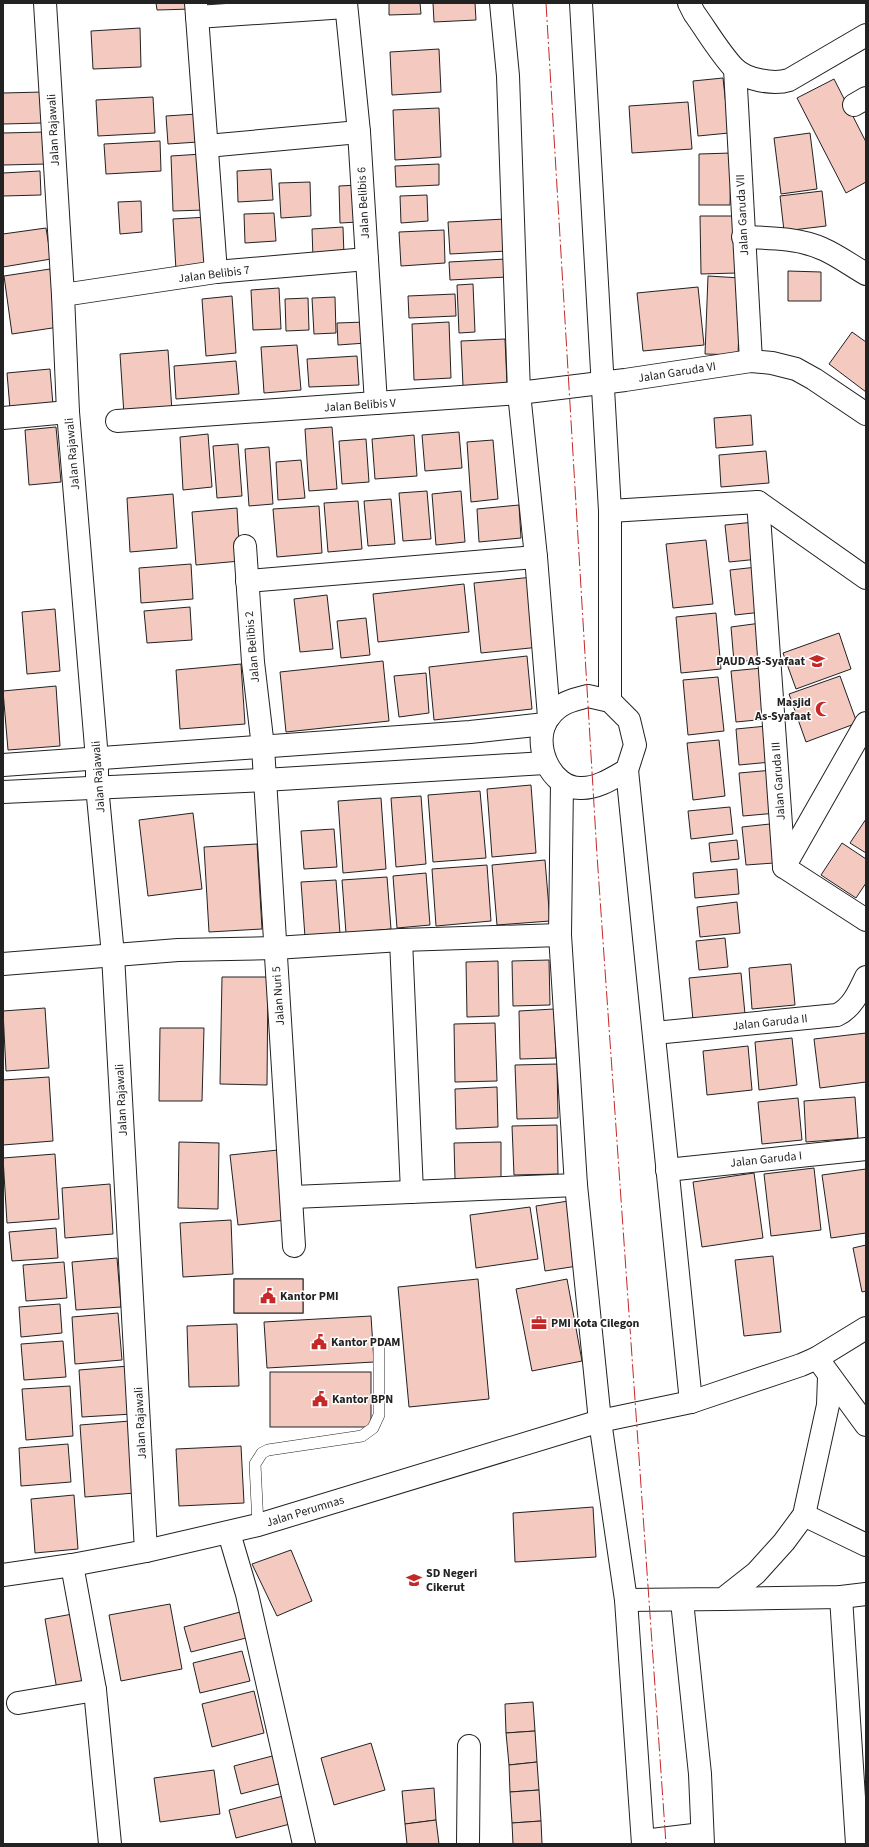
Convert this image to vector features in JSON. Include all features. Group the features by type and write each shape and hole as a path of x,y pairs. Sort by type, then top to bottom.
{"street":[{"name":"Jalan Rajawali","path":"45,3 63,294 68,412 97,759 97,786 113,955 146,1551"},
{"path":"501,3 508,76 519,393 536,557 547,721 541,744 545,763 562,783 581,789 603,784 627,770"},
{"path":"580,3 610,511 610,701"},
{"path":"689,3 694,13 735,69 760,81 780,83 789,80 866,35"},
{"path":"216,272 197,10 346,5"},
{"name":"Jalan Belibis 6","path":"346,5 359,132 376,404"},
{"name":"Jalan Garuda VII","path":"735,69 743,237 751,360"},
{"path":"207,146 359,132"},
{"path":"743,237 802,242 825,249 866,274"},
{"name":"Jalan Belibis 7","path":"63,294 216,272 367,259"},
{"name":"Jalan Garuda VI","path":"602,383 751,360 796,369 814,379 866,414"},
{"name":"Jalan Belibis V","path":"117,421 519,393 602,383"},
{"path":"3,418 68,412"},
{"path":"610,511 758,502 866,578"},
{"name":"Jalan Garuda III","path":"758,502 784,868"},
{"name":"Jalan Belibis 2","path":"245,546 252,662 263,747"},
{"path":"247,581 536,557"},
{"path":"3,765 470,732 547,721 566,701 588,696 610,701 629,720 635,745 627,770 655,1032 667,1170 691,1402"},
{"path":"866,723 784,868 866,920"},
{"name":"Jalan Nuri 5","path":"263,747 275,948 293,1197 294,1246"},
{"path":"3,792 97,786 264,780 545,763"},
{"path":"562,783 560,935 576,1185 600,1421 626,1600 642,1842 703,1839 700,1774 682,1601"},
{"path":"3,964 178,950 275,948 400,940 560,935"},
{"path":"400,940 412,1192"},
{"name":"Jalan Garuda II","path":"655,1032 836,1015 843,1012 855,999 866,977"},
{"name":"Jalan Garuda I","path":"667,1170 866,1149"},
{"path":"293,1197 576,1185"},
{"name":"Jalan Perumnas","path":"3,1575 72,1565 229,1533 600,1421 691,1402 800,1366 817,1358 866,1328"},
{"path":"817,1358 829,1377 866,1425"},
{"path":"723,1599 756,1572 784,1542 804,1515 828,1405 829,1377"},
{"path":"804,1515 866,1545"},
{"path":"229,1533 247,1594 304,1844"},
{"path":"72,1565 95,1690 110,1844"},
{"path":"626,1600 682,1601 841,1597 866,1594"},
{"path":"841,1597 858,1749 857,1844"},
{"path":"18,1703 95,1690"},
{"path":"468,1844 469,1746"}],"lane":[{"path":"258,1525 255,1464 262,1453 268,1450 362,1436 373,1428 379,1415 379,1343"}],"building":[{"path":"156,3 192,3 192,9 157,10"},
{"path":"389,3 420,3 421,14 389,15"},
{"path":"433,3 475,3 476,20 434,22"},
{"path":"140,28 141,67 93,69 91,31"},
{"path":"439,49 441,92 392,95 390,52"},
{"path":"723,78 729,133 698,136 693,81"},
{"path":"834,79 866,142 866,182 846,193 797,98"},
{"path":"43,92 43,123 3,124 3,93"},
{"path":"153,97 155,133 98,136 96,100"},
{"path":"688,102 692,149 632,153 629,106"},
{"path":"439,108 441,157 395,160 393,110"},
{"path":"197,114 198,142 168,144 166,116"},
{"path":"46,132 47,164 3,165 3,133"},
{"path":"810,133 817,189 781,194 774,138"},
{"path":"160,141 161,171 106,174 104,144"},
{"path":"731,153 730,205 699,205 699,154"},
{"path":"202,154 205,210 173,211 171,156"},
{"path":"439,164 439,185 396,187 395,166"},
{"path":"271,169 273,200 238,202 237,171"},
{"path":"40,171 41,195 3,196 3,173"},
{"path":"310,182 311,216 281,218 279,183"},
{"path":"358,185 359,222 340,223 339,186"},
{"path":"822,191 826,226 784,231 780,196"},
{"path":"427,195 428,221 401,223 400,196"},
{"path":"141,201 142,232 120,234 118,202"},
{"path":"274,213 276,241 245,243 244,214"},
{"path":"700,216 736,216 737,273 701,274"},
{"path":"208,217 210,268 176,270 173,219"},
{"path":"505,219 507,251 450,254 448,222"},
{"path":"343,227 344,256 313,258 312,229"},
{"path":"46,228 51,259 3,267 3,234"},
{"path":"444,230 445,263 401,266 399,232"},
{"path":"506,259 507,277 450,280 449,262"},
{"path":"50,269 59,327 12,334 4,276"},
{"path":"788,271 821,272 821,301 788,301"},
{"path":"708,276 741,278 738,355 705,354"},
{"path":"473,284 475,332 459,333 457,285"},
{"path":"698,287 704,345 643,351 637,293"},
{"path":"279,288 281,329 253,330 251,290"},
{"path":"455,294 456,316 409,318 408,296"},
{"path":"232,296 236,353 206,356 202,299"},
{"path":"335,297 336,333 314,334 312,298"},
{"path":"308,298 309,330 286,331 285,299"},
{"path":"365,322 366,343 338,345 337,323"},
{"path":"449,322 451,378 414,380 412,324"},
{"path":"852,332 866,342 866,392 829,364"},
{"path":"505,339 507,384 463,386 461,341"},
{"path":"297,345 301,390 264,393 261,347"},
{"path":"168,350 172,412 124,415 120,354"},
{"path":"357,356 359,385 309,387 307,359"},
{"path":"236,361 239,394 176,399 174,366"},
{"path":"50,369 53,405 10,409 7,373"},
{"path":"751,415 753,445 716,448 714,418"},
{"path":"56,427 61,482 29,485 25,430"},
{"path":"332,427 337,489 309,491 305,429"},
{"path":"459,432 462,468 425,471 422,435"},
{"path":"208,434 212,487 183,490 180,437"},
{"path":"414,435 417,476 375,479 372,439"},
{"path":"366,439 369,482 342,484 339,441"},
{"path":"493,440 498,499 471,502 467,442"},
{"path":"238,444 242,496 217,498 213,446"},
{"path":"269,447 273,504 249,506 245,449"},
{"path":"766,451 769,483 721,487 719,455"},
{"path":"301,460 305,498 278,500 276,462"},
{"path":"427,491 431,539 403,541 399,493"},
{"path":"461,491 465,542 436,545 432,494"},
{"path":"173,494 177,548 130,552 127,498"},
{"path":"391,499 395,544 368,546 364,501"},
{"path":"358,501 362,549 328,552 324,503"},
{"path":"519,505 521,538 479,542 477,509"},
{"path":"319,506 322,553 277,557 273,509"},
{"path":"237,508 240,561 196,565 192,512"},
{"path":"755,522 759,559 729,562 725,525"},
{"path":"706,540 713,604 673,608 666,544"},
{"path":"191,564 193,599 141,603 139,568"},
{"path":"757,567 762,612 735,615 730,570"},
{"path":"533,577 540,647 481,653 474,583"},
{"path":"464,584 469,632 378,642 373,594"},
{"path":"327,595 333,649 300,652 294,599"},
{"path":"190,607 192,640 147,643 144,611"},
{"path":"55,609 60,671 27,674 22,612"},
{"path":"716,613 721,669 681,673 676,617"},
{"path":"366,618 370,655 341,658 337,621"},
{"path":"761,623 765,659 734,662 731,627"},
{"name":"PAUD AS-Syafaat","path":"839,633 851,669 796,689 783,653"},
{"path":"527,656 532,709 434,720 429,667"},
{"path":"383,661 389,721 286,732 280,672"},
{"path":"241,664 245,724 180,729 176,670"},
{"path":"762,668 767,719 736,722 731,671"},
{"path":"426,673 429,713 399,717 394,676"},
{"name":"Masjid As-Syafaat","path":"840,676 857,723 806,742 789,694"},
{"path":"718,677 724,731 688,735 683,680"},
{"path":"56,686 60,746 8,750 3,691"},
{"path":"767,726 771,762 739,765 736,729"},
{"path":"719,740 725,796 693,800 687,743"},
{"path":"773,770 777,813 743,816 739,773"},
{"path":"531,785 536,853 492,857 487,789"},
{"path":"480,791 486,858 433,862 428,795"},
{"path":"421,796 426,864 396,867 391,798"},
{"path":"381,798 386,869 343,873 338,801"},
{"path":"730,807 733,834 691,839 688,811"},
{"path":"193,813 202,889 148,896 139,820"},
{"path":"866,819 866,853 850,843"},
{"path":"770,824 774,863 746,865 742,827"},
{"path":"334,829 337,867 304,869 301,831"},
{"path":"737,840 739,859 711,862 709,843"},
{"path":"842,843 866,859 866,883 856,898 821,875"},
{"path":"257,844 262,929 209,932 204,847"},
{"path":"545,860 550,921 497,925 492,865"},
{"path":"487,865 491,921 436,926 432,869"},
{"path":"737,869 739,894 695,898 693,873"},
{"path":"426,873 430,925 397,928 393,876"},
{"path":"387,877 391,929 346,933 342,880"},
{"path":"336,880 340,934 305,937 301,882"},
{"path":"737,902 740,933 700,937 697,907"},
{"path":"725,938 728,967 699,970 696,941"},
{"path":"549,960 550,1005 513,1006 512,961"},
{"path":"498,961 499,1016 467,1017 466,962"},
{"path":"791,964 795,1005 752,1009 749,968"},
{"path":"741,973 745,1014 693,1020 689,978"},
{"path":"222,977 268,977 267,1085 220,1084"},
{"path":"45,1008 49,1068 6,1071 3,1011"},
{"path":"554,1009 556,1058 520,1059 519,1011"},
{"path":"495,1023 497,1081 455,1082 454,1024"},
{"path":"160,1028 204,1028 202,1101 159,1101"},
{"path":"866,1033 866,1082 820,1088 814,1039"},
{"path":"792,1038 797,1085 759,1090 755,1042"},
{"path":"748,1046 752,1090 707,1095 703,1051"},
{"path":"557,1064 558,1118 517,1119 515,1065"},
{"path":"49,1077 53,1141 3,1145 3,1080"},
{"path":"497,1087 498,1127 456,1129 455,1089"},
{"path":"855,1097 858,1138 806,1142 804,1101"},
{"path":"798,1098 802,1140 762,1144 758,1102"},
{"path":"557,1125 558,1174 514,1175 512,1126"},
{"path":"179,1142 219,1143 218,1209 178,1208"},
{"path":"501,1142 501,1178 455,1179 454,1143"},
{"path":"278,1150 286,1220 238,1225 230,1155"},
{"path":"55,1154 59,1219 7,1223 3,1158"},
{"path":"814,1168 821,1230 771,1236 764,1174"},
{"path":"866,1169 866,1233 831,1238 822,1175"},
{"path":"754,1173 763,1238 702,1247 693,1182"},
{"path":"110,1184 113,1234 65,1238 62,1188"},
{"path":"575,1200 584,1265 545,1271 536,1206"},
{"path":"530,1207 538,1259 476,1268 470,1215"},
{"path":"231,1220 233,1274 183,1277 180,1223"},
{"path":"56,1228 58,1258 12,1261 9,1232"},
{"path":"866,1245 866,1291 862,1292 853,1248"},
{"path":"773,1256 781,1332 744,1336 735,1260"},
{"path":"117,1258 121,1307 76,1310 72,1262"},
{"path":"64,1262 67,1298 26,1301 23,1265"},
{"name":"Kantor PMI","path":"234,1279 303,1279 303,1313 234,1313"},
{"name":"Kantor PMI","path":"234,1279 303,1279 303,1313 234,1313"},
{"path":"478,1279 489,1399 409,1407 398,1287"},
{"path":"567,1279 582,1361 532,1371 516,1289"},
{"path":"60,1304 62,1333 21,1337 19,1307"},
{"path":"118,1313 122,1360 75,1364 72,1317"},
{"name":"Kantor PDAM","path":"371,1316 374,1362 267,1368 264,1322"},
{"path":"237,1324 239,1386 189,1387 187,1326"},
{"path":"63,1341 66,1377 24,1380 21,1344"},
{"path":"129,1366 133,1414 82,1417 79,1370"},
{"name":"Kantor BPN","path":"270,1372 371,1372 371,1427 270,1427"},
{"path":"70,1386 73,1436 26,1440 22,1389"},
{"path":"130,1421 135,1493 85,1497 80,1425"},
{"path":"68,1444 71,1482 21,1486 19,1448"},
{"path":"241,1446 244,1503 179,1506 176,1449"},
{"path":"74,1495 78,1549 35,1553 31,1499"},
{"path":"593,1507 596,1557 515,1562 513,1513"},
{"path":"291,1550 312,1601 277,1616 252,1564"},
{"path":"170,1604 182,1669 121,1681 109,1615"},
{"path":"240,1612 246,1638 191,1652 184,1627"},
{"path":"78,1613 89,1684 57,1690 45,1619"},
{"path":"242,1651 250,1681 200,1693 193,1663"},
{"path":"254,1691 264,1733 212,1747 202,1704"},
{"path":"533,1702 535,1731 506,1733 505,1704"},
{"path":"535,1731 537,1762 509,1765 506,1733"},
{"path":"371,1743 385,1790 334,1805 321,1758"},
{"path":"280,1754 286,1782 241,1794 234,1766"},
{"path":"537,1762 539,1790 510,1792 509,1765"},
{"path":"214,1770 220,1814 160,1822 154,1778"},
{"path":"434,1788 436,1820 405,1824 402,1791"},
{"path":"539,1790 541,1821 512,1823 510,1792"},
{"path":"287,1795 294,1823 236,1838 229,1810"},
{"path":"436,1820 439,1844 407,1844 405,1824"},
{"path":"541,1821 542,1844 513,1844 512,1823"}],"power":[{"path":"546,3 597,855 666,1844"}],"place":[{"name":"PAUD AS-Syafaat","path":"817,661"},
{"name":"Masjid As-Syafaat","path":"823,709"},
{"name":"Kantor PMI","path":"268,1296"},
{"name":"PMI Kota Cilegon","path":"539,1323"},
{"name":"Kantor PDAM","path":"319,1342"},
{"name":"Kantor BPN","path":"320,1399"},
{"name":"SD Negeri Cikerut","path":"414,1580"}]}
